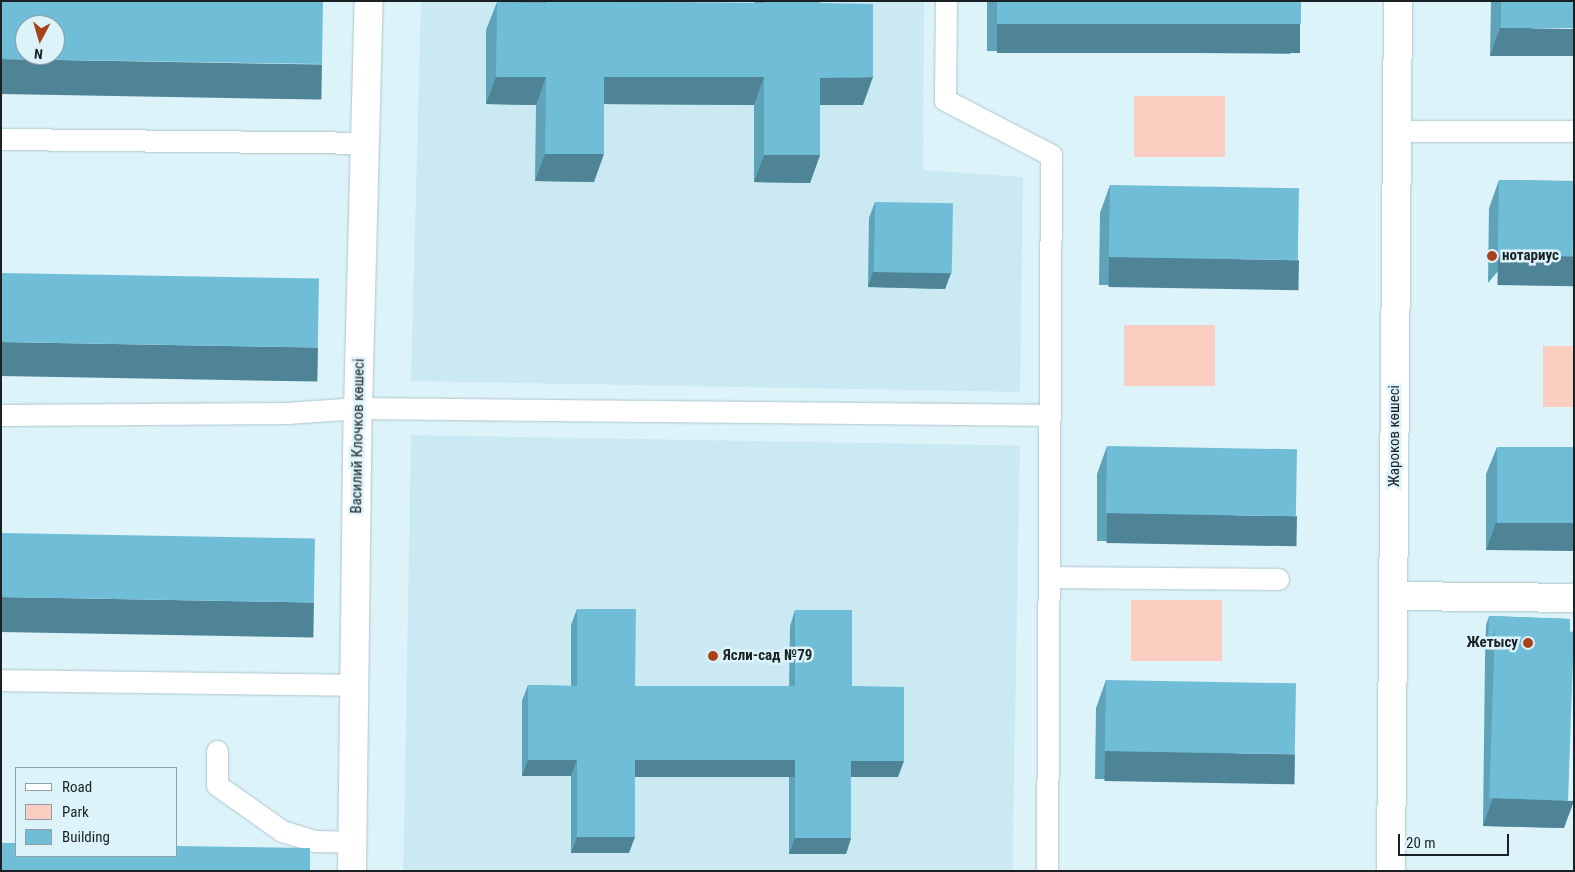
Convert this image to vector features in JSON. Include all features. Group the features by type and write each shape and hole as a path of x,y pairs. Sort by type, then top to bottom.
{"street":[{"name":"Василий Клочков көшесі","path":"352,871 356,685 358,408 367,143 369,1"},
{"name":"Жароков көшесі","path":"1391,871 1398,1"},
{"path":"1394,596 1574,598"}],"lane":[{"path":"946,1 945,100 1050,155 1047,871"},
{"path":"1397,131 1574,131"},
{"path":"1,139 367,143"},
{"path":"1,415 287,413 358,408 1050,415"},
{"path":"1049,577 1278,578"},
{"path":"1,680 356,685"},
{"path":"217,751 217,785 282,831 314,841 353,842"}],"shaded area":[{"path":"421,1 924,1 923,170 1023,177 1020,392 411,381"},
{"name":"Ясли-сад №79","path":"411,435 1020,446 1012,871 403,871"}],"green space":[{"path":"1134,96 1225,96 1225,157 1134,157"},
{"path":"1124,325 1215,325 1215,386 1124,386"},
{"path":"1543,346 1574,346 1574,407 1543,407"},
{"path":"1131,600 1222,600 1222,661 1131,661"}],"building":[{"path":"1,1 323,1 322,64 65,60 65,15 15,15 15,59 1,59"},
{"path":"546,1 764,3 764,1 820,1 820,3 873,4 873,77 820,78 820,155 764,155 764,77 604,77 604,154 545,154 546,77 496,77 497,2 546,3"},
{"path":"997,1 1301,1 1301,24 997,24"},
{"path":"1501,1 1574,1 1574,28 1501,28"},
{"path":"1499,180 1574,181 1573,256 1498,255"},
{"path":"1110,185 1299,188 1298,260 1109,257"},
{"path":"875,202 953,203 952,273 874,272"},
{"path":"1,273 319,279 318,348 1,342"},
{"path":"1107,446 1297,449 1296,516 1106,513"},
{"path":"1497,447 1574,447 1574,523 1497,523"},
{"path":"1,533 315,538 314,602 1,597"},
{"path":"577,609 636,609 635,686 795,686 795,610 852,610 852,686 904,687 904,761 851,761 851,838 795,838 795,760 635,760 635,837 577,837 577,760 528,760 528,685 577,686"},
{"path":"1489,616 1570,619 1570,632 1495,629 1488,649"},
{"path":"1495,629 1574,632 1568,801 1489,798"},
{"path":"1106,680 1296,683 1295,754 1105,751"},
{"path":"1,843 15,843 15,857 178,857 178,846 310,848 310,871 1,871"}],"place":[{"name":"нотариус","path":"1492,256"},
{"name":"Жетысу","path":"1528,643"},
{"name":"Ясли-сад №79","path":"713,656"}]}
